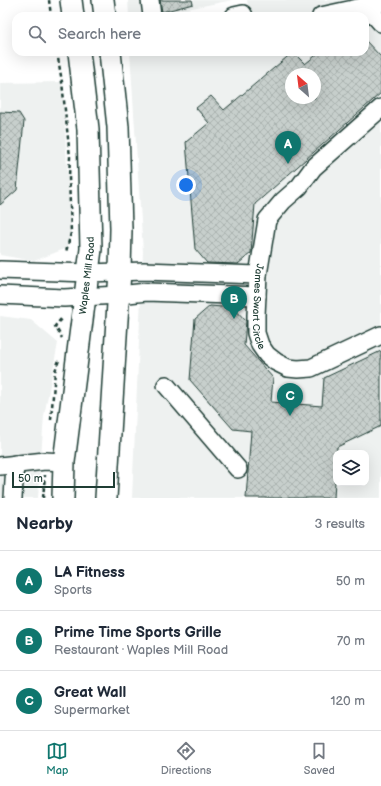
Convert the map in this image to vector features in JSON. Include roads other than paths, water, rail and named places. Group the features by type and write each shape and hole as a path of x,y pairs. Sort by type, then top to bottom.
{"main road":[{"path":"71,0 72,12"},
{"path":"103,0 104,12"},
{"name":"Waples Mill Road","path":"62,498 64,462 89,273 91,230 88,129 79,56"},
{"path":"106,498 120,272 121,229 118,127 110,56"}],"street":[{"path":"150,0 152,12"},
{"path":"338,12 373,4 381,23"},
{"name":"James Swart Circle","path":"381,108 313,168 299,187 274,211 267,220 256,296 256,333 260,345 267,355 276,362 288,368 311,368 381,335"},
{"path":"0,270 89,273 120,272 258,275"},
{"path":"0,295 64,298 147,292 256,296"},
{"path":"166,385 238,469"},
{"path":"13,498 8,465 45,461 64,462"}],"place":[{"name":"LA Fitness","path":"288,164"},
{"name":"Prime Time Sports Grille","path":"234,319"},
{"name":"Great Wall","path":"290,416"}]}
